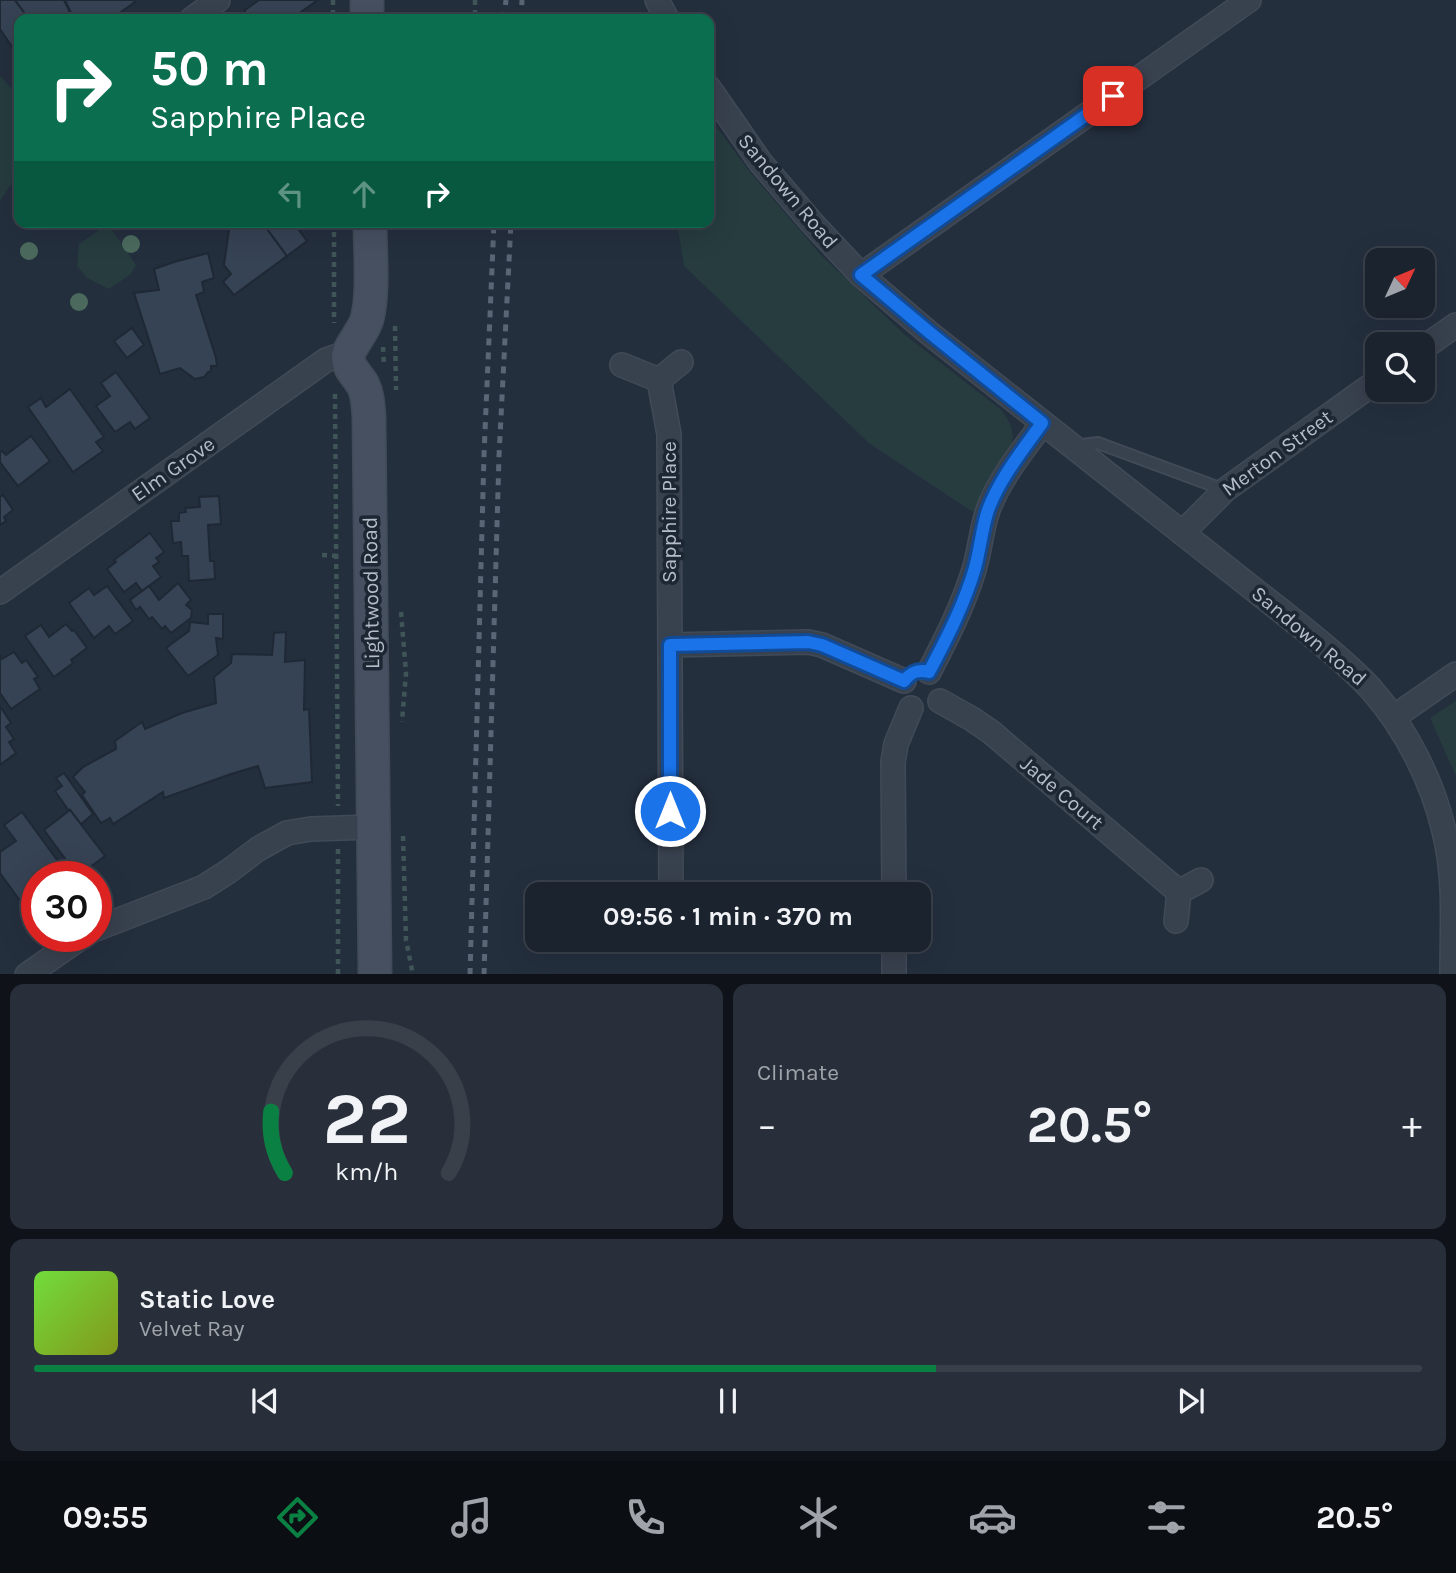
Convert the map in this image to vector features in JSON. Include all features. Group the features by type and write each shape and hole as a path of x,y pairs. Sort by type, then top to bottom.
{"main road":[{"path":"342,354 362,332 369,312 370,228"},
{"name":"Lightwood Road","path":"342,354 363,385 368,399 369,417 375,974"}],"street":[{"path":"199,14 218,0"},
{"path":"861,275 1250,0"},
{"name":"Sandown Road","path":"714,95 761,163 861,275 1042,423 1335,655 1372,690 1394,718 1426,775 1445,832 1453,918 1453,965"},
{"path":"1435,340 1456,325"},
{"name":"Elm Grove","path":"0,592 326,360 342,354"},
{"path":"622,365 659,380 681,362"},
{"name":"Sapphire Place","path":"659,380 669,434 671,882"},
{"name":"Merton Street","path":"1182,533 1225,489 1365,390"},
{"path":"929,672 964,600 993,499 1013,464 1042,423"},
{"path":"670,645 808,642 822,645 904,681"},
{"path":"918,671 935,675 942,687 940,701 930,710 923,712 911,708 901,693 904,681 918,671"},
{"path":"1394,718 1456,674"},
{"name":"Jade Court","path":"940,701 991,732 1179,892"},
{"path":"894,882 893,762 896,744 911,708"},
{"path":"112,923 204,887 258,849 287,833 338,827 374,827"},
{"path":"1176,921 1179,892 1202,880"},
{"path":"28,974 60,952"},
{"path":"894,952 894,974"}],"lane":[{"path":"1072,446 1098,443 1225,489"}],"path":[{"name":"Lightwood Road","path":"334,228 342,354 338,974"},
{"path":"404,855 406,940 413,974"}],"green space":[{"path":"0,76 14,94 14,180 0,201"},
{"path":"714,124 750,172 820,254 905,335 1000,409 1009,421 1013,433 1009,452 983,492 976,514 870,444 684,266 678,228 714,228"},
{"path":"102,228 111,228 136,265 131,274 109,289 87,278 77,266 79,244"},
{"path":"1456,701 1456,776 1430,718"}],"building":[{"path":"0,0 15,0 25,14 14,14 14,50 0,29"},
{"path":"15,0 64,0 71,14 25,14"},
{"path":"65,0 135,2 118,14 72,14"},
{"path":"259,0 318,0 298,14 245,14 245,10"},
{"path":"228,228 266,228 287,256 234,295 223,282 231,274 224,265"},
{"path":"266,228 297,228 307,241 287,256"},
{"path":"208,253 214,278 202,282 204,292 196,295 217,366 211,366 211,371 204,377 195,379 180,368 160,374 134,293 159,290 154,269"},
{"path":"132,328 144,345 127,358 114,341"},
{"path":"116,372 150,418 135,429 130,422 115,432 96,406 110,396 101,383"},
{"path":"70,389 104,437 96,442 103,451 73,472 28,407 41,398 46,407"},
{"path":"31,436 50,461 18,486 0,462 0,452 6,455"},
{"path":"3,495 13,510 4,517 6,521 0,525 0,497"},
{"path":"219,496 221,524 208,525 210,561 214,561 215,579 189,581 188,556 182,556 181,542 173,543 171,521 179,521 179,513 186,512 185,508 200,507 199,497"},
{"path":"150,533 164,552 156,558 159,562 153,566 161,577 142,591 136,583 124,592 107,569 116,562 114,560"},
{"path":"178,583 191,600 186,605 192,610 191,618 171,633 165,626 162,629 152,617 149,619 140,607 136,610 130,600 149,586 159,600"},
{"path":"107,586 133,621 115,634 109,626 94,638 69,603 89,588 94,595"},
{"path":"208,614 223,614 223,639 216,638 218,655 188,676 166,648 189,631 190,622 208,624"},
{"path":"66,624 87,648 54,677 25,636 41,625 49,637"},
{"path":"286,632 285,662 305,660 304,710 309,709 312,782 265,788 258,766 164,798 163,792 113,824 110,818 101,823 82,795 85,792 73,777 83,767 116,749 115,741 142,722 145,729 182,713 216,703 214,677 231,663 232,654 272,655 274,633"},
{"path":"14,652 22,663 26,660 38,677 34,679 40,689 11,709 0,693 0,656 2,659"},
{"path":"0,706 11,723 6,727 14,739 9,742 16,753 0,765"},
{"path":"64,773 93,814 81,824 55,791 62,786 56,778"},
{"path":"70,810 105,856 98,861 67,861 44,830"},
{"path":"22,812 58,861 21,861 21,902 0,873 0,852 16,841 4,825"}],"railway":[{"path":"505,14 506,0"},
{"path":"521,14 522,0"},
{"path":"470,974 484,455 494,228"},
{"path":"484,974 499,456 511,228"}],"route":[{"path":"670,811 670,645 808,642 822,645 904,681 912,673 923,670 929,672 964,600 993,499 1013,464 1042,423 861,275 1113,96"}]}
